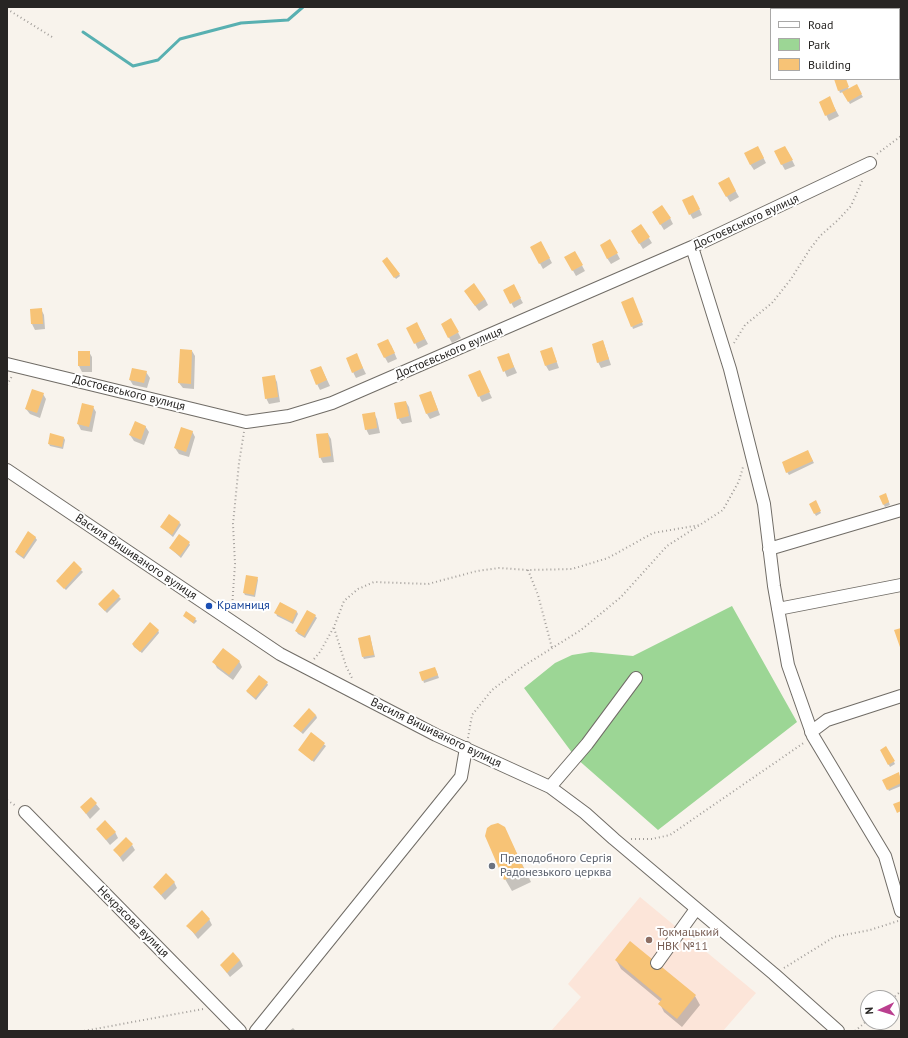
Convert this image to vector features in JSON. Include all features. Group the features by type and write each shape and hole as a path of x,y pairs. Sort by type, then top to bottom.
{"street":[{"name":"Достоєвського вулиця","path":"7,364 246,422 289,416 332,403 692,247 870,163"},
{"path":"692,247 730,369 764,504 769,549 788,664 812,734 885,856 901,911"},
{"name":"Василя Вишиваного вулиця","path":"7,470 280,654 436,735 550,787 585,813 774,974 838,1031"},
{"path":"769,549 901,510"},
{"path":"778,609 901,586"},
{"path":"550,787 587,744 636,678"},
{"path":"812,734 827,720 901,696"},
{"path":"256,1031 461,777 466,748"},
{"name":"Некрасова вулиця","path":"25,812 240,1031"},
{"path":"656,963 696,909"}],"path":[{"path":"7,9 52,37"},
{"path":"732,346 745,325 772,303 791,279 820,236 851,206 870,163 879,151 901,136"},
{"path":"231,622 235,564 233,524 239,463 246,422"},
{"path":"466,748 472,715 492,690 525,664 582,630 620,597 667,546 722,510 739,481 749,447"},
{"path":"300,665 311,661 320,652 334,627 344,601 358,589 374,582 428,584 477,571 499,568 528,570 572,569 608,558 654,533 700,524"},
{"path":"528,570 538,595 552,648"},
{"path":"334,627 346,666 362,697"},
{"path":"614,839 652,838 670,835 812,734"},
{"path":"774,974 834,937 870,930 901,920"},
{"path":"84,1031 216,1006"}],"shaded area":[{"name":"Токмацький НВК №11","path":"640,897 756,993 723,1031 551,1031 581,997 568,984"}],"green space":[{"path":"732,606 797,722 658,830 576,758 524,688 555,663 572,655 591,652 633,656"}],"building":[{"path":"834,80 846,80 849,87 838,91"},
{"path":"857,84 862,94 848,102 842,92"},
{"path":"830,96 836,111 825,116 819,102"},
{"path":"758,146 764,158 750,165 744,153"},
{"path":"785,146 793,160 781,165 774,151"},
{"path":"729,177 736,191 726,197 718,183"},
{"path":"693,195 700,209 689,215 682,200"},
{"path":"662,205 671,218 660,225 652,212"},
{"path":"641,224 650,237 639,244 631,231"},
{"path":"610,239 618,253 607,259 600,245"},
{"path":"541,241 550,258 539,264 530,247"},
{"path":"575,251 583,265 572,271 564,257"},
{"path":"387,257 400,274 394,278 382,261"},
{"path":"474,283 485,299 475,306 464,291"},
{"path":"514,284 521,298 510,304 503,290"},
{"path":"633,297 643,322 631,327 621,302"},
{"path":"42,308 43,324 31,324 30,309"},
{"path":"451,318 459,332 448,338 441,324"},
{"path":"417,322 425,339 414,344 406,328"},
{"path":"388,339 395,353 384,358 377,344"},
{"path":"603,340 609,359 597,363 592,344"},
{"path":"552,347 557,362 545,366 540,351"},
{"path":"180,349 192,350 191,384 178,383"},
{"path":"78,351 90,351 90,366 78,366"},
{"path":"357,353 363,368 352,373 346,358"},
{"path":"509,353 514,367 503,372 497,357"},
{"path":"321,366 327,380 316,385 310,370"},
{"path":"132,368 147,371 144,383 129,380"},
{"path":"480,370 490,392 478,397 468,375"},
{"path":"275,375 278,397 265,399 262,377"},
{"path":"32,389 44,393 37,413 25,409"},
{"path":"431,391 438,410 426,414 419,395"},
{"path":"406,401 409,416 397,419 394,403"},
{"path":"82,403 94,406 89,427 77,424"},
{"path":"375,412 377,428 365,430 362,414"},
{"path":"135,421 146,426 141,440 129,435"},
{"path":"181,427 193,431 186,452 174,448"},
{"path":"50,433 64,437 62,447 48,444"},
{"path":"328,433 331,456 319,458 316,434"},
{"path":"808,450 813,461 786,473 782,462"},
{"path":"886,493 889,502 883,505 879,496"},
{"path":"816,500 821,511 814,514 809,504"},
{"path":"169,514 180,522 172,535 160,527"},
{"path":"28,531 36,537 23,557 15,552"},
{"path":"179,534 190,542 180,556 169,548"},
{"path":"74,561 82,569 64,589 56,581"},
{"path":"246,575 258,577 254,595 243,593"},
{"path":"113,589 120,596 105,611 98,604"},
{"path":"280,602 297,611 292,622 274,613"},
{"path":"307,610 316,615 304,636 295,631"},
{"path":"186,611 196,618 193,623 183,616"},
{"path":"150,622 159,630 140,652 132,644"},
{"path":"901,628 901,650 894,630"},
{"path":"370,635 374,655 362,657 358,638"},
{"path":"223,648 240,661 229,675 212,662"},
{"path":"435,667 438,675 422,681 419,672"},
{"path":"259,675 268,682 255,698 246,691"},
{"path":"309,708 316,715 301,732 293,726"},
{"path":"311,732 325,743 312,761 298,750"},
{"path":"886,746 895,761 888,765 880,750"},
{"path":"899,772 901,783 887,790 882,780"},
{"path":"91,797 97,803 86,814 80,807"},
{"path":"901,801 901,811 897,813 893,804"},
{"path":"105,820 116,832 106,840 96,829"},
{"path":"498,823 505,827 525,871 504,880 485,836 487,828"},
{"path":"126,837 133,844 120,857 113,850"},
{"path":"166,873 175,882 161,895 153,887"},
{"path":"202,910 210,919 195,934 186,926"},
{"path":"630,941 696,995 677,1019 658,1004 662,999 615,960"},
{"path":"233,952 240,960 227,973 220,965"}],"waterway":[{"path":"83,32 133,66 158,60 180,39 241,23 288,20 303,7"}],"place":[{"name":"Крамниця","path":"209,606"},
{"name":"Преподобного Сергія Радонезького церква","path":"492,866"},
{"name":"Токмацький НВК №11","path":"649,940"}]}
